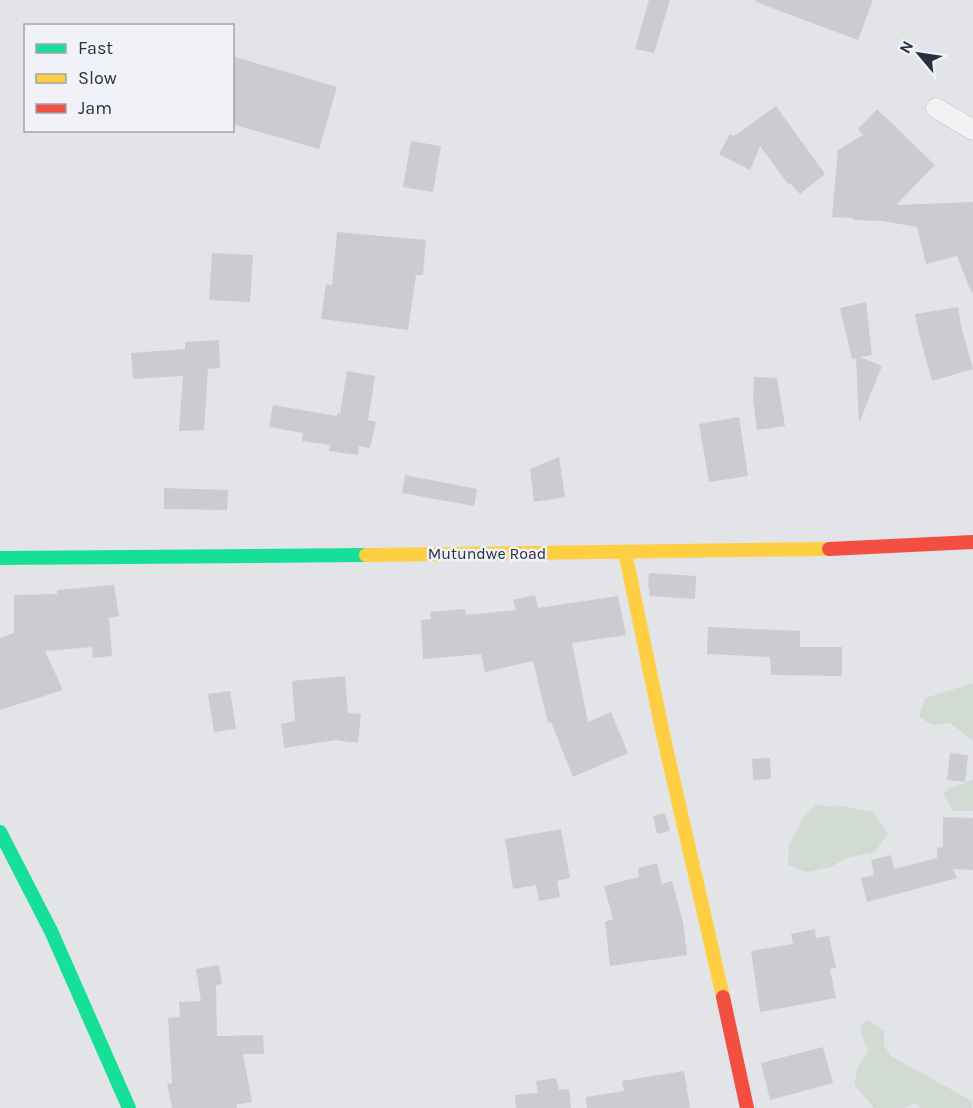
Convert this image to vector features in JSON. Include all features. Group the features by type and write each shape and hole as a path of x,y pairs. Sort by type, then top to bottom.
{"main road":[{"name":"Mutundwe Road","path":"0,558 625,552 894,547 973,542"},
{"path":"625,552 664,740 747,1108"},
{"path":"0,832 51,931 129,1108"}],"street":[{"path":"936,108 973,130"}],"shaded area":[{"path":"973,683 973,741 950,723 932,725 919,717 925,698"},
{"path":"973,779 973,811 953,811 943,794 949,788"},
{"path":"816,804 830,807 839,805 873,812 888,833 875,852 846,858 831,867 807,872 788,865 789,845 803,818"},
{"path":"869,1020 884,1031 884,1045 891,1056 972,1101 972,1108 921,1108 915,1103 905,1108 874,1108 854,1084 858,1067 868,1051 861,1034 861,1024"}],"building":[{"path":"649,0 670,0 654,53 635,49"},
{"path":"756,0 873,0 858,40 756,2"},
{"path":"234,57 337,87 319,149 234,125"},
{"path":"776,106 825,174 800,194 790,183 788,184 760,146 750,170 719,154 730,134 734,136"},
{"path":"877,109 935,165 896,205 973,202 973,292 971,292 957,256 926,264 917,227 882,221 832,217 838,150 863,135 858,129"},
{"path":"411,141 441,146 433,192 403,187"},
{"path":"337,232 426,240 423,275 416,275 408,330 321,319 326,284 332,285"},
{"path":"212,253 253,255 250,302 209,300"},
{"path":"866,302 872,355 860,357 882,366 859,423 856,358 852,359 840,308"},
{"path":"958,307 973,369 932,381 915,314"},
{"path":"219,340 220,368 208,369 204,430 179,431 183,376 133,379 131,353 185,349 185,342"},
{"path":"347,371 375,376 368,420 376,422 370,448 359,446 358,455 329,451 330,445 302,441 303,433 269,427 273,405 337,416 337,413 340,413"},
{"path":"754,377 777,378 785,426 757,430 753,399"},
{"path":"739,417 748,476 709,482 699,424"},
{"path":"559,457 565,497 534,502 530,469"},
{"path":"405,475 477,489 474,506 402,493"},
{"path":"164,488 228,490 227,510 164,509"},
{"path":"649,573 696,576 695,599 650,596"},
{"path":"114,585 119,616 109,618 112,656 93,658 92,647 45,651 63,690 0,710 0,638 14,633 14,595 57,594 57,590"},
{"path":"535,595 538,608 618,596 626,635 572,643 588,722 611,712 628,753 573,777 551,722 548,723 533,661 485,672 481,654 423,659 421,620 431,619 430,612 465,609 466,615 516,610 513,600"},
{"path":"708,627 800,631 800,647 842,647 842,676 771,675 770,657 707,654"},
{"path":"345,676 348,713 361,714 358,743 335,740 284,748 281,724 295,721 292,681"},
{"path":"230,691 236,729 214,732 208,694"},
{"path":"950,753 968,755 965,782 947,780"},
{"path":"770,758 771,779 753,780 752,759"},
{"path":"665,813 670,831 657,834 653,816"},
{"path":"943,817 973,818 973,870 953,869 957,878 867,902 861,878 874,875 871,860 891,855 894,869 937,858 937,848 943,847"},
{"path":"561,829 570,878 557,881 560,897 539,901 536,885 513,889 505,839"},
{"path":"657,863 662,884 672,881 683,922 687,955 610,966 605,922 613,919 604,886 639,877 638,868"},
{"path":"815,929 816,938 829,936 836,968 830,969 836,998 760,1012 751,951 793,944 791,934"},
{"path":"219,965 222,984 216,985 217,1036 263,1035 264,1054 243,1054 252,1102 236,1105 237,1108 172,1108 167,1084 172,1083 168,1018 180,1017 179,1002 201,1001 196,969"},
{"path":"823,1047 833,1083 770,1100 761,1063"},
{"path":"684,1071 690,1108 587,1108 586,1097 624,1091 622,1081"},
{"path":"556,1078 559,1090 569,1089 571,1108 516,1108 515,1095 538,1093 536,1081"}],"traffic: fast":[{"path":"0,558 366,555"},
{"path":"0,832 51,931 129,1108"}],"traffic: slow":[{"path":"366,555 829,549"},
{"path":"625,552 664,739 723,997"}],"traffic: jam":[{"path":"829,549 973,542"},
{"path":"723,997 747,1108"}]}
